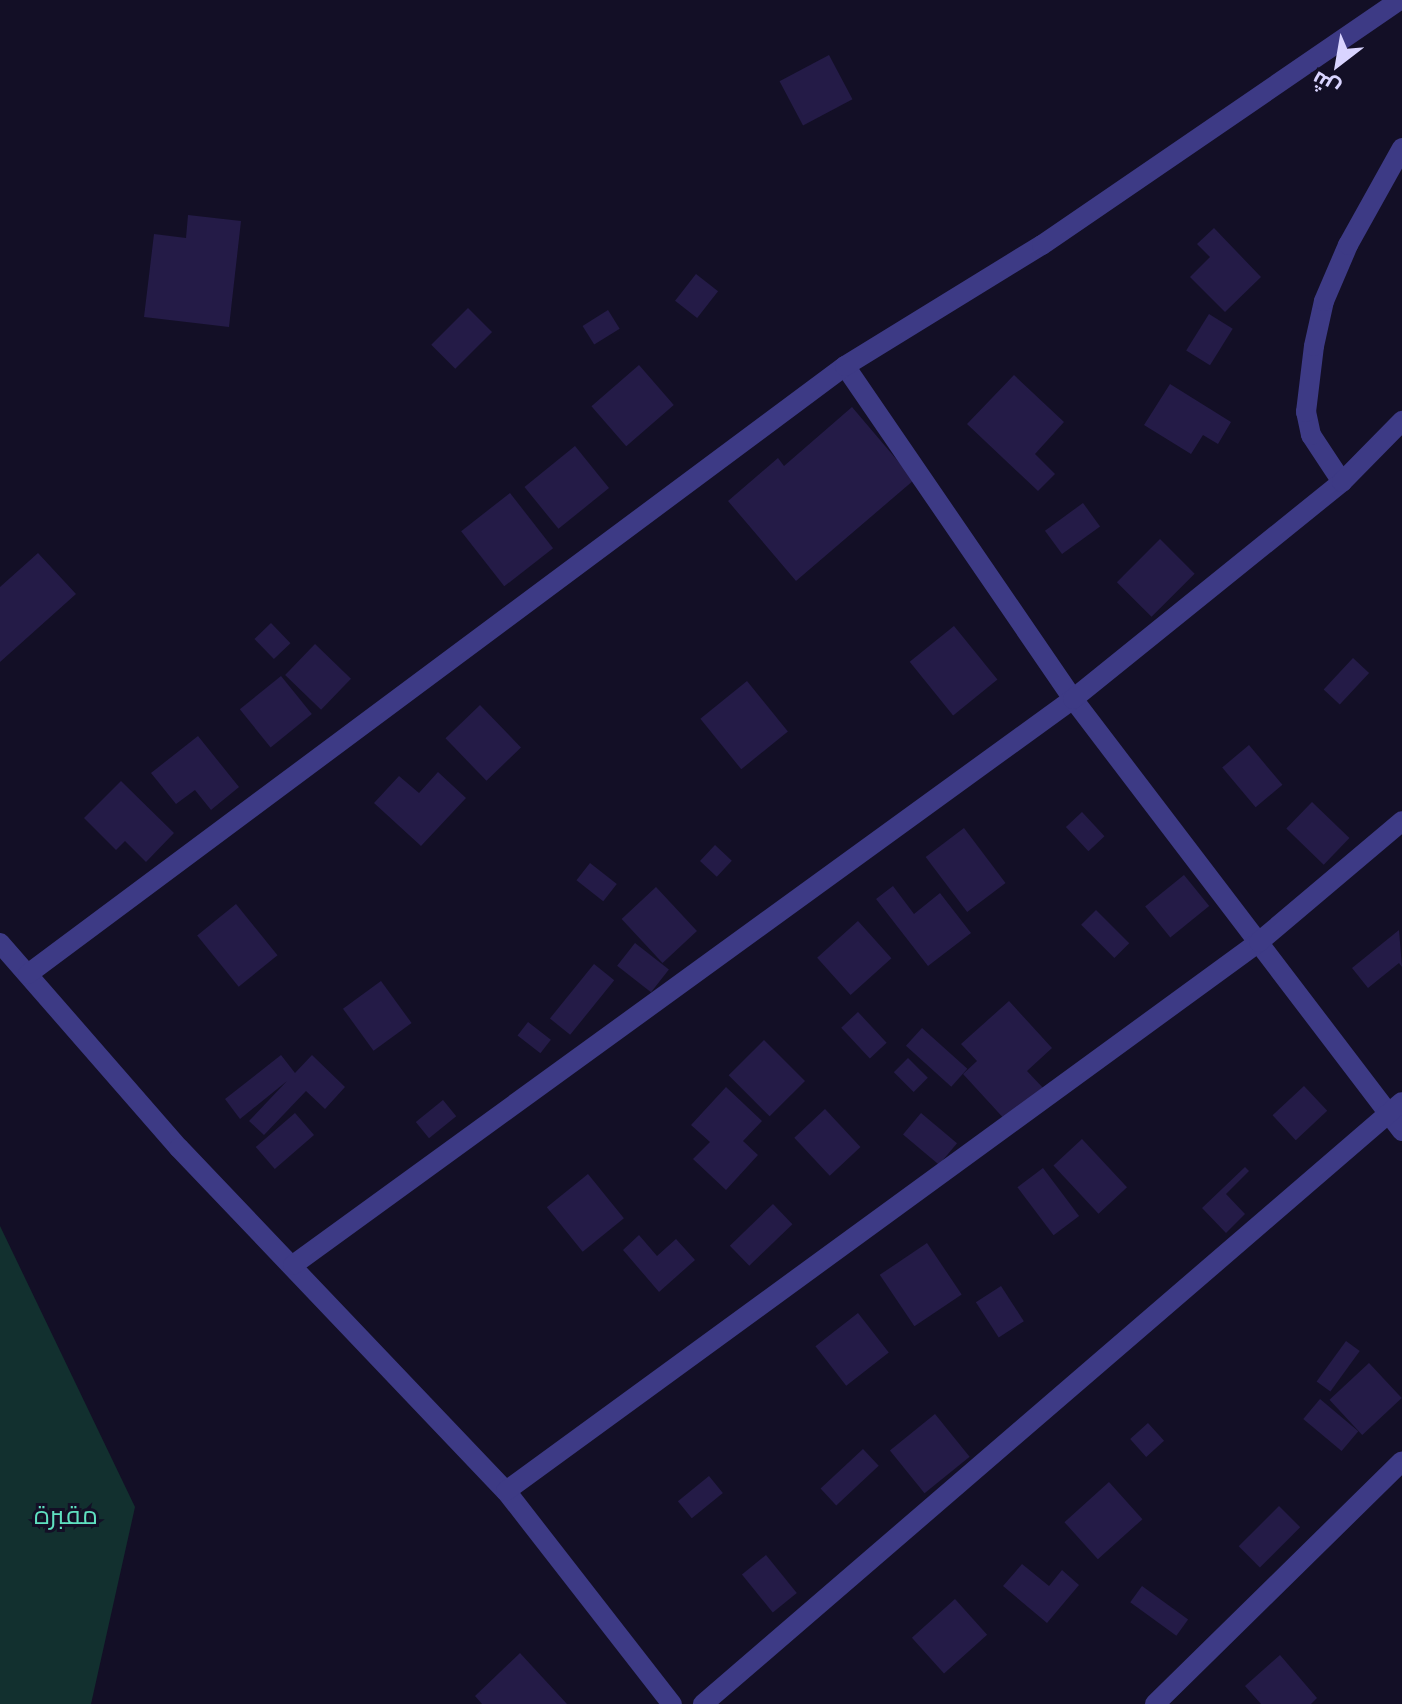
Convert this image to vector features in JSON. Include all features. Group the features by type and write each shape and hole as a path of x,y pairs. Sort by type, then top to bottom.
{"street":[{"path":"28,974 845,366 1042,245 1400,0"},
{"path":"1342,482 1311,435 1306,412 1314,346 1324,301 1348,245 1402,148"},
{"path":"845,366 1073,699 1259,942 1395,1108 1402,1131"},
{"path":"293,1265 1073,699 1342,482 1402,421"},
{"path":"506,1491 1259,942 1402,821"},
{"path":"0,943 179,1148 506,1491 672,1704"},
{"path":"703,1704 1395,1108"},
{"path":"1155,1704 1402,1461"}],"green space":[{"name":"مقبرة","path":"0,1226 135,1507 91,1704 0,1704"}],"building":[{"path":"829,55 852,99 803,125 780,81"},
{"path":"188,215 241,221 229,327 144,317 154,234 186,238"},
{"path":"1214,228 1261,277 1225,312 1190,277 1210,257 1197,244"},
{"path":"696,274 718,291 697,318 675,301"},
{"path":"468,308 492,332 455,369 431,345"},
{"path":"608,310 620,329 594,345 583,326"},
{"path":"1209,314 1233,329 1210,365 1186,350"},
{"path":"639,365 674,405 626,446 591,406"},
{"path":"1014,375 1064,422 1035,454 1055,474 1038,491 967,424"},
{"path":"1170,384 1231,422 1218,444 1203,435 1191,454 1144,425"},
{"path":"852,407 914,480 796,581 728,501 778,458 784,466"},
{"path":"575,446 609,488 558,529 524,487"},
{"path":"510,493 553,548 504,586 461,531"},
{"path":"1083,503 1100,526 1062,554 1045,531"},
{"path":"1160,539 1195,574 1152,617 1117,582"},
{"path":"38,553 76,594 0,662 0,587"},
{"path":"271,623 290,643 274,659 254,639"},
{"path":"954,626 997,680 953,715 910,662"},
{"path":"315,644 351,679 321,710 285,675"},
{"path":"1353,658 1369,673 1340,704 1324,689"},
{"path":"281,676 312,714 271,747 240,709"},
{"path":"747,681 788,732 741,769 700,719"},
{"path":"480,705 521,747 486,781 445,738"},
{"path":"198,736 239,787 211,810 195,790 176,804 151,773"},
{"path":"1249,745 1282,785 1256,807 1222,767"},
{"path":"438,772 466,798 421,846 374,803 399,776 419,793"},
{"path":"121,781 174,833 146,862 125,841 116,850 84,818"},
{"path":"1312,802 1349,838 1324,865 1286,829"},
{"path":"1082,812 1105,836 1088,851 1066,827"},
{"path":"964,828 1006,883 967,912 926,857"},
{"path":"715,845 732,861 717,877 700,861"},
{"path":"590,863 617,884 603,901 576,880"},
{"path":"1184,875 1209,906 1170,938 1145,906"},
{"path":"893,886 914,914 940,893 971,933 928,966 876,899"},
{"path":"656,887 697,931 663,963 622,919"},
{"path":"236,904 278,955 239,987 197,935"},
{"path":"1096,910 1129,943 1114,958 1081,925"},
{"path":"858,921 891,958 851,995 817,958"},
{"path":"1399,930 1402,967 1399,963 1368,988 1352,968"},
{"path":"635,943 669,969 651,992 617,966"},
{"path":"594,964 614,980 570,1035 550,1018"},
{"path":"381,981 412,1023 374,1051 343,1009"},
{"path":"1009,1001 1052,1048 1027,1071 1045,1090 1008,1123 963,1074 977,1061 961,1044"},
{"path":"858,1012 887,1043 870,1058 841,1028"},
{"path":"528,1022 551,1040 540,1053 518,1035"},
{"path":"922,1028 967,1069 951,1087 906,1046"},
{"path":"764,1040 805,1081 770,1116 729,1075"},
{"path":"281,1055 295,1073 312,1055 345,1087 325,1109 306,1091 264,1135 249,1121 287,1081 240,1119 225,1099"},
{"path":"908,1058 928,1078 914,1092 894,1072"},
{"path":"1304,1086 1327,1111 1296,1140 1273,1115"},
{"path":"726,1087 762,1121 743,1141 758,1155 726,1190 693,1159 710,1142 691,1125"},
{"path":"443,1100 456,1116 429,1138 416,1122"},
{"path":"825,1109 860,1147 830,1176 794,1138"},
{"path":"295,1113 314,1135 275,1169 256,1147"},
{"path":"921,1113 957,1143 939,1165 903,1134"},
{"path":"1082,1139 1127,1187 1098,1214 1053,1166"},
{"path":"1245,1167 1249,1171 1226,1194 1245,1214 1226,1233 1202,1208"},
{"path":"1043,1168 1079,1216 1054,1235 1017,1187"},
{"path":"588,1174 624,1218 583,1252 547,1207"},
{"path":"773,1204 792,1224 749,1266 730,1246"},
{"path":"639,1235 657,1256 676,1239 695,1260 659,1292 623,1250"},
{"path":"927,1243 962,1294 914,1326 880,1275"},
{"path":"1001,1286 1024,1321 999,1338 976,1302"},
{"path":"858,1313 889,1352 846,1386 815,1346"},
{"path":"1346,1341 1360,1351 1330,1391 1317,1381"},
{"path":"1369,1363 1402,1398 1362,1435 1330,1400"},
{"path":"1320,1399 1358,1431 1342,1451 1303,1419"},
{"path":"935,1414 970,1457 925,1493 890,1451"},
{"path":"1148,1423 1164,1441 1146,1457 1130,1439"},
{"path":"863,1449 879,1466 836,1505 821,1489"},
{"path":"709,1476 723,1493 692,1518 678,1501"},
{"path":"1109,1482 1142,1519 1098,1559 1064,1522"},
{"path":"1279,1506 1300,1527 1260,1568 1239,1546"},
{"path":"766,1555 797,1593 773,1613 742,1575"},
{"path":"1022,1564 1049,1586 1062,1570 1079,1585 1047,1623 1003,1586"},
{"path":"1142,1586 1188,1620 1176,1636 1130,1602"},
{"path":"955,1599 987,1635 944,1673 912,1638"},
{"path":"520,1653 567,1704 482,1704 475,1696"},
{"path":"1280,1655 1317,1698 1311,1704 1261,1704 1245,1686"}]}
